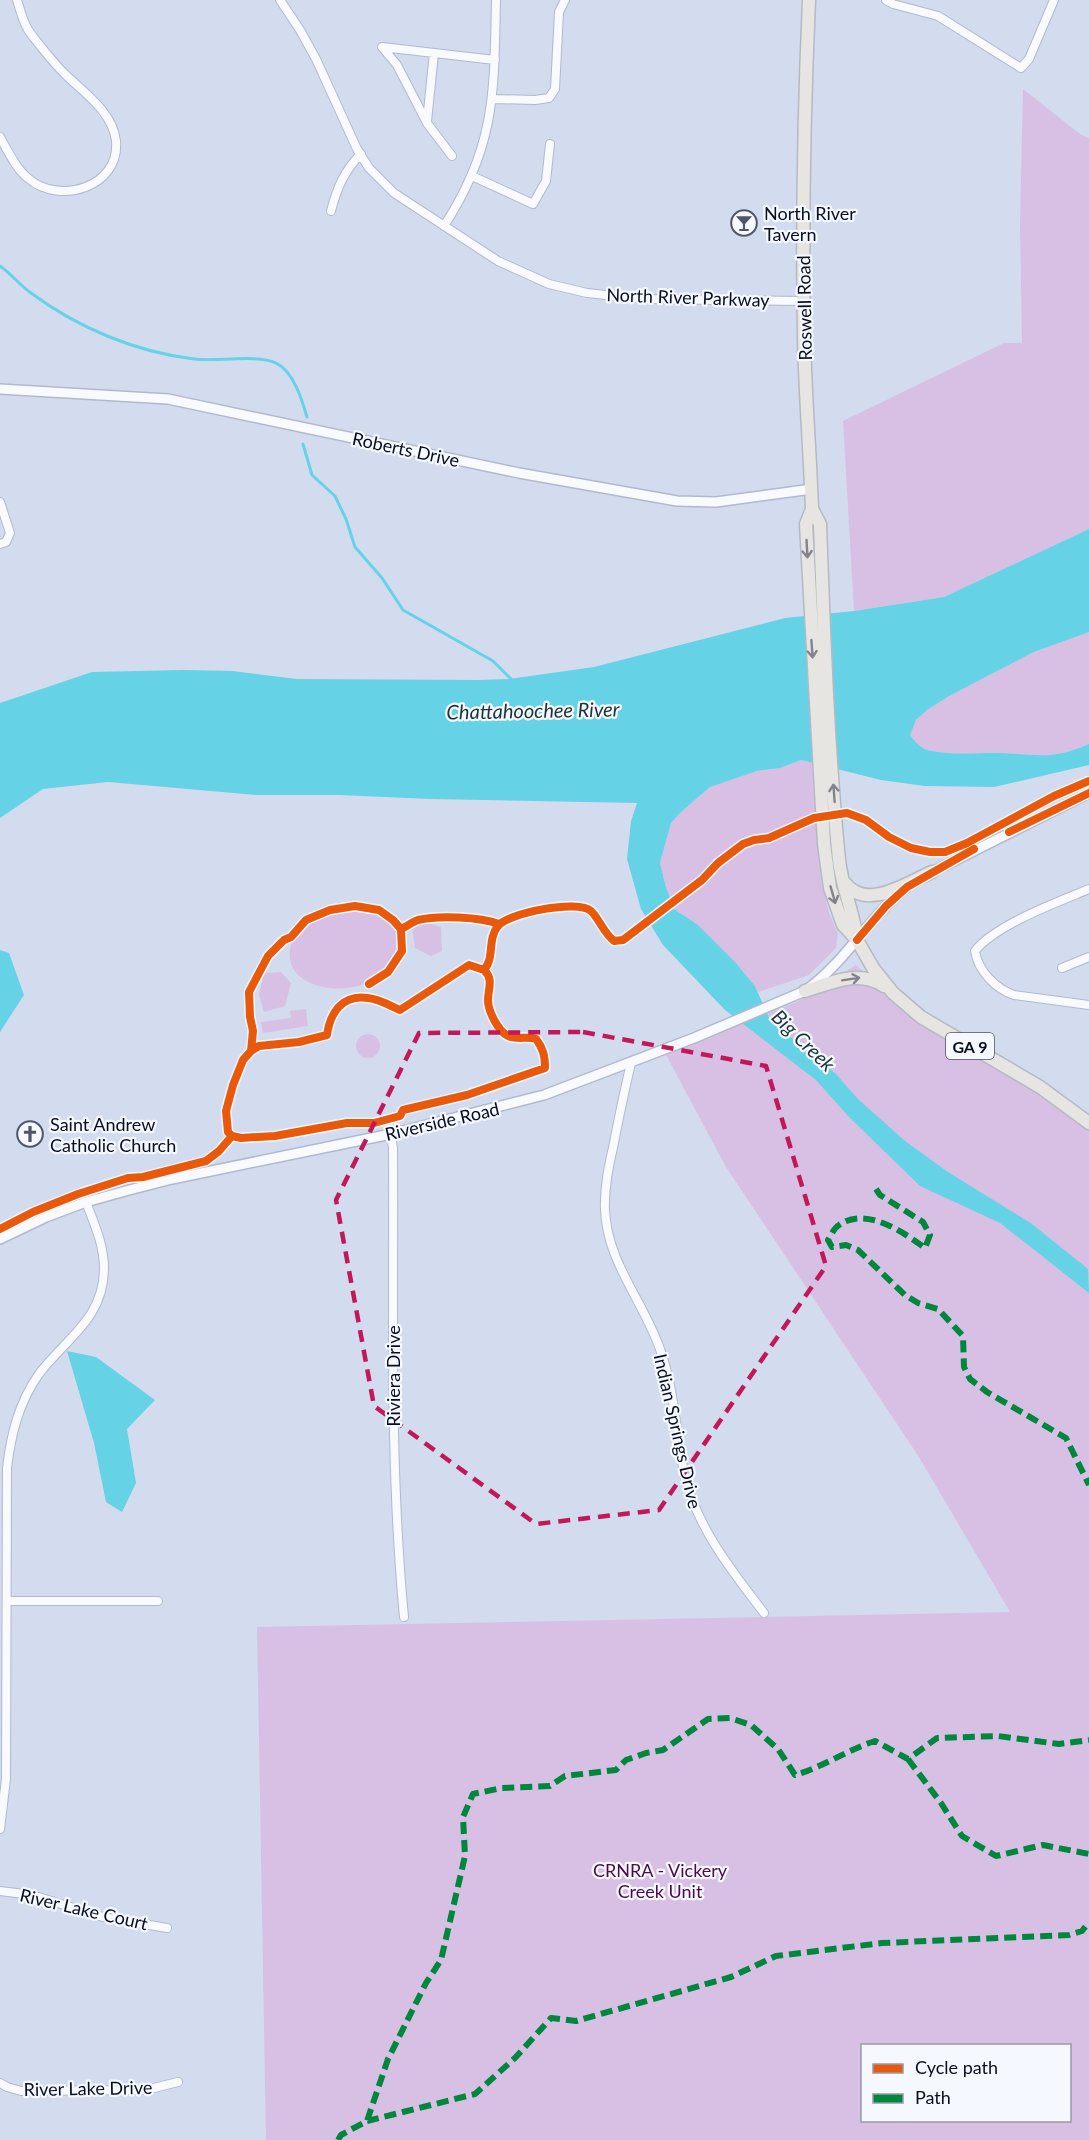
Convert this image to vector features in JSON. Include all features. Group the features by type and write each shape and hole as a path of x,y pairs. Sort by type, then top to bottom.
{"main road":[{"name":"Roswell Road","path":"810,2 804,140 803,301 812,489 812,508 806,524 809,590 824,844 835,904 843,925 857,940"},
{"name":"Roswell Road","path":"812,508 820,524 829,721 843,879"},
{"path":"843,879 855,894 870,897 932,872"},
{"name":"GA 9","path":"843,879 855,919 857,940 873,968 893,993 921,1017 1041,1087 1089,1124"},
{"path":"805,991 844,979 860,977 880,984 893,993"}],"street":[{"path":"0,137 20,170 29,179 47,189 66,192 89,187 100,179 114,157 116,143 114,130 99,108 82,88 66,75 30,33 17,0"},
{"name":"North River Parkway","path":"280,0 316,59 369,168 394,193 512,269 569,290 644,299 803,301"},
{"path":"444,226 458,205 472,176 486,135 493,99 496,0"},
{"path":"493,99 549,98 555,89 559,12 565,0"},
{"path":"886,0 938,16 1021,68 1029,59 1054,0"},
{"path":"452,156 427,123 397,65 382,47 495,60"},
{"path":"427,123 434,53"},
{"path":"472,176 533,204 546,181 550,144"},
{"path":"332,211 337,190 344,175 361,154"},
{"name":"Roberts Drive","path":"0,389 168,399 519,473 677,501 716,502 812,489"},
{"path":"0,502 10,533 6,542 0,544"},
{"name":"Riverside Road","path":"0,1239 46,1217 86,1202 172,1179 391,1134 544,1095 720,1027 805,991 827,974 896,896 932,872 1089,793"},
{"path":"1089,889 1014,923 982,942 975,951 979,965 997,986 1006,992 1089,1005"},
{"path":"1062,968 1089,957"},
{"name":"Indian Springs Drive","path":"631,1063 606,1181 605,1211 609,1240 619,1268 647,1317 661,1353 669,1382 685,1475 698,1515 708,1535 764,1613"},
{"name":"Riviera Drive","path":"391,1134 393,1148 393,1471 404,1617"},
{"path":"0,1829 6,1779 7,1468 15,1424 25,1398 38,1375 90,1317 97,1303 104,1268 102,1250 86,1202"},
{"path":"7,1601 158,1601"},
{"name":"River Lake Court","path":"0,1891 32,1895 103,1917 167,1928"},
{"name":"River Lake Drive","path":"0,2083 21,2091 146,2090 178,2082"}],"highlighted area":[{"path":"583,1032 766,1066 826,1266 659,1510 536,1524 374,1406 336,1200 419,1033"}],"green space":[{"path":"1023,89 1080,134 1089,138 1089,529 944,597 854,611 843,421 1004,343 1022,343 1020,225"},
{"path":"1089,632 1089,744 1075,750 1051,755 954,753 925,749 909,736 916,720 949,696 1034,652"},
{"path":"801,760 812,763 821,879 829,913 838,934 836,948 809,975 758,992 735,962 698,925 674,909 660,863 671,823 710,787 757,771 780,768"},
{"path":"344,908 369,909 381,914 394,926 399,942 395,959 383,973 358,986 334,988 310,983 293,969 290,958 294,936 312,919"},
{"path":"422,921 441,927 442,951 431,956 415,948 412,927"},
{"name":"CRNRA - Vickery Creek Unit","path":"856,965 887,993 1089,1126 1089,2140 266,2140 257,1627 1010,1612 919,1457 726,1167 665,1053 797,1002"},
{"path":"281,972 291,983 285,1006 264,1012 259,994 264,973"},
{"path":"306,1009 308,1026 263,1033 261,1022 291,1018 290,1011"},
{"path":"368,1034 373,1035 379,1041 379,1051 373,1057 368,1058 363,1057 357,1051 356,1046 357,1041 363,1035"}],"water":[{"name":"Chattahoochee River","path":"1089,529 1089,632 1034,652 949,696 916,720 910,735 925,749 954,753 1051,755 1075,750 1089,744 1089,765 994,787 925,786 881,780 801,760 780,768 757,771 710,787 671,823 660,863 674,909 698,925 735,962 755,986 770,1020 836,1074 858,1099 905,1141 948,1172 1032,1224 1088,1269 1089,1293 1000,1223 920,1186 849,1117 816,1080 725,1010 663,945 641,909 627,859 631,821 637,803 256,795 108,782 43,789 0,818 0,703 92,672 233,671 297,679 477,680 509,679 594,667 785,618 854,611 944,597"},
{"path":"0,950 9,953 24,995 0,1032"},
{"path":"67,1351 96,1357 155,1400 127,1429 136,1483 122,1512 106,1502 94,1443"}],"waterway":[{"path":"0,266 49,306 88,327 129,344 172,356 194,359 258,359 276,363 288,373 300,395 307,417"},
{"path":"303,444 312,475 335,496 346,519 355,547 382,578 403,610 493,661 512,680"}],"marked path":[{"path":"876,1189 880,1195 923,1222 930,1235 925,1248 884,1223 861,1218 839,1225 828,1240 832,1247 846,1245 858,1250 905,1295 918,1303 938,1309 963,1336 964,1367 970,1379 987,1392 1066,1438 1089,1485"},
{"path":"338,2140 341,2135 367,2121 388,2059 426,1983 441,1960 465,1856 463,1817 473,1794 502,1788 550,1786 565,1776 616,1770 626,1760 663,1750 708,1719 730,1718 751,1725 778,1749 795,1775 875,1741 908,1759 937,1738 998,1736 1059,1744 1089,1740"},
{"path":"908,1759 962,1836 996,1856 1043,1845 1089,1854"},
{"path":"367,2121 475,2094 515,2058 551,2018 576,2021 731,1977 776,1956 882,1943 1069,1935 1082,1931 1089,1922"}],"cycle path":[{"path":"232,1136 241,1138 275,1136 347,1123 374,1123 400,1116 403,1110 467,1095 545,1068 543,1052 536,1039 508,1036 494,1020 488,1004 490,981 484,970 489,960 493,937 498,926 515,916 558,907 584,908 591,911 614,941 623,940 702,880 718,863 743,844 769,838 814,818 847,813 866,820 889,837 911,848 945,852 967,843 1054,796 1089,781"},
{"path":"1009,832 1089,793"},
{"path":"857,940 886,906 907,887 974,849"},
{"path":"251,1051 253,1031 249,992 268,956 284,940 291,937 306,920 330,910 355,906 379,910 393,920 401,929 402,951 388,972 369,984"},
{"path":"401,929 418,920 447,917 470,918 499,924"},
{"path":"232,1136 228,1132 226,1111 243,1060 251,1051 259,1046 299,1042 327,1035 334,1013 344,1002 351,999 372,999 400,1010 469,965 484,970"},
{"path":"0,1229 33,1212 78,1194 128,1178 143,1177 206,1161 219,1151 232,1136"}],"place":[{"name":"North River Tavern","path":"744,223"},
{"name":"Saint Andrew Catholic Church","path":"30,1134"}],"water label":[{"name":"Big Creek","path":"804,1040"}]}
